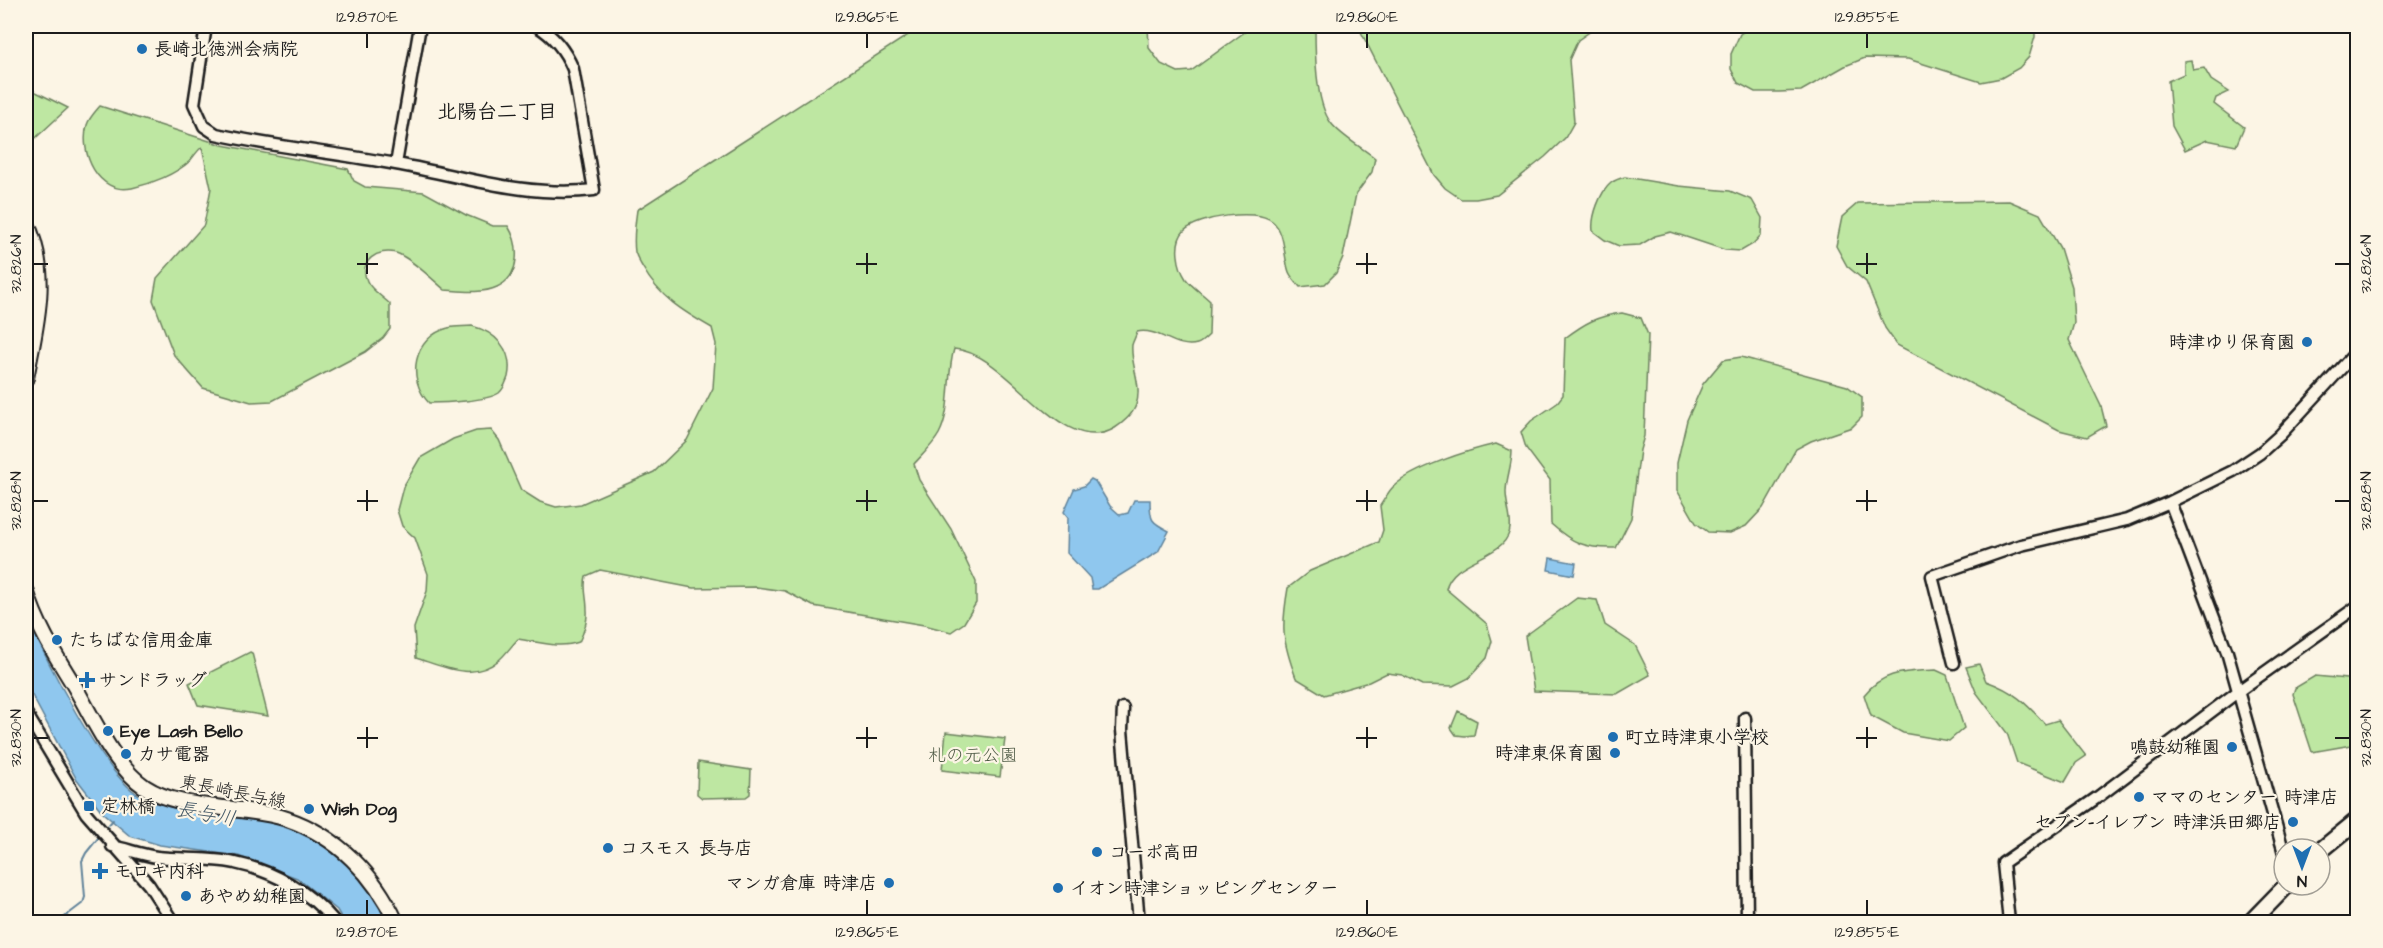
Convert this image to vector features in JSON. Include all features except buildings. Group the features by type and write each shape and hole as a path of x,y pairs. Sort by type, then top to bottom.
{"highway":[{"path":"2332,841 2358,820"},
{"path":"2250,922 2275,897"}],"main road":[{"path":"26,222 32,235 40,268 32,311 26,378"},
{"name":"東長崎長与線","path":"26,590 45,635 106,741 132,776 146,788 175,801 269,815 286,819 315,831 342,849 365,871 379,888 396,922"}],"street":[{"path":"206,26 194,104 204,126 216,134 396,164 533,191 573,193 594,190 573,69 566,52 548,32 537,26"},
{"path":"396,164 420,26"},
{"path":"1954,663 1932,576 2020,545 2118,522 2170,502 2233,471 2260,453 2280,435 2358,350"},
{"path":"2170,502 2218,624 2240,690 2279,837"},
{"path":"2009,922 2003,863 2358,606"},
{"path":"1123,708 1122,730 1139,922"},
{"path":"26,713 80,805 112,845 149,885 173,922"},
{"path":"1745,718 1747,922"},
{"path":"112,845 156,857 235,863 266,873 295,886 321,905 335,922"}],"green space":[{"path":"922,26 1148,26 1149,48 1161,64 1178,72 1191,71 1253,26 1315,26 1317,76 1326,114 1340,132 1375,158 1372,172 1356,194 1343,257 1336,273 1325,284 1300,287 1289,272 1280,231 1272,221 1264,217 1227,216 1191,226 1184,231 1179,242 1179,262 1186,279 1210,301 1209,335 1199,343 1189,345 1145,331 1137,332 1132,345 1138,390 1135,408 1115,428 1095,434 1075,430 1055,418 995,367 974,355 954,349 943,425 934,442 914,464 919,480 951,529 976,582 976,603 964,623 951,632 924,625 813,606 785,591 756,587 693,588 600,570 586,576 587,619 579,642 556,645 518,639 502,658 489,667 469,671 458,671 416,658 414,628 427,591 428,574 415,538 402,526 397,510 403,487 420,458 453,439 476,431 491,430 499,440 521,490 540,502 556,507 581,504 654,472 687,440 713,388 716,344 712,328 664,296 649,278 634,246 637,210"},
{"path":"1358,26 1598,26 1578,40 1569,60 1574,122 1565,138 1497,195 1461,199 1445,188 1434,175"},
{"path":"1752,26 2035,26 2035,37 2029,57 2019,68 2001,78 1981,82 1908,59 1865,58 1845,66 1801,91 1755,92 1738,83 1731,69 1731,54 1740,34"},
{"path":"2191,60 2193,70 2204,68 2211,80 2229,92 2216,98 2214,104 2244,127 2236,146 2207,140 2185,150 2172,126 2168,81 2184,74 2184,61"},
{"path":"26,87 68,108 27,146 26,145"},
{"path":"100,106 222,145 348,169 354,181 365,187 424,192 466,215 493,226 508,226 516,251 511,276 497,287 485,291 445,290 402,256 389,252 377,254 367,262 365,274 371,287 390,304 390,329 383,338 365,352 272,401 251,402 203,388 174,355 153,300 157,278 204,225 211,188 202,147 184,166 155,181 132,188 110,185 94,170 86,148 87,125"},
{"path":"1625,177 1730,191 1752,200 1762,218 1761,235 1753,244 1741,251 1725,250 1671,232 1655,236 1640,245 1619,246 1593,231 1593,225 1595,212 1603,192 1611,183"},
{"path":"2009,201 2040,214 2060,248 2072,287 2074,323 2069,340 2101,406 2106,426 2087,437 2059,430 1897,345 1885,328 1866,282 1847,266 1836,246 1842,217 1858,203"},
{"path":"1622,313 1641,318 1648,335 1644,436 1631,518 1616,548 1588,546 1566,536 1551,524 1550,480 1526,448 1521,432 1531,421 1556,404 1563,395 1565,338 1592,321"},
{"path":"472,326 495,338 505,351 509,367 504,387 493,396 476,400 429,403 417,382 417,360 421,349 436,333 451,327"},
{"path":"1741,357 1847,386 1862,397 1862,417 1852,427 1811,441 1796,449 1763,508 1746,526 1730,533 1708,532 1696,523 1677,490 1677,463 1687,420 1703,384 1723,360"},
{"path":"1496,444 1512,451 1506,492 1510,519 1507,538 1495,550 1462,568 1449,581 1446,589 1487,624 1492,641 1487,658 1469,678 1453,686 1422,685 1402,675 1387,673 1369,682 1324,695 1296,678 1284,634 1288,588 1310,571 1379,542 1383,530 1380,506 1391,489 1402,480 1441,461"},
{"path":"1577,598 1597,600 1605,625 1635,645 1650,675 1617,694 1534,691 1525,636"},
{"path":"250,652 268,716 198,705 189,683"},
{"path":"1979,664 1986,681 2019,698 2045,724 2058,720 2086,756 2076,763 2065,782 2017,763 2007,733 1976,692 1966,667"},
{"path":"1936,670 1947,675 1964,728 1949,741 1903,733 1871,716 1864,695 1880,681 1897,674"},
{"path":"2315,676 2357,680 2357,744 2312,752 2293,694 2295,688"},
{"path":"1458,711 1477,721 1474,735 1456,735 1451,728"},
{"name":"札の元公園","path":"946,732 1005,739 1000,777 942,770"},
{"path":"698,762 751,770 750,794 746,797 702,798 697,794"}],"water":[{"path":"26,240 32,279 26,330"},
{"path":"1091,479 1095,481 1110,506 1120,515 1128,513 1134,500 1150,500 1153,520 1169,531 1158,552 1098,589 1092,589 1090,578 1067,553 1068,517 1064,512 1074,489 1084,486"},
{"path":"1550,558 1576,563 1574,575 1548,570"},
{"name":"長与川","path":"26,615 46,657 92,740 125,783 139,795 167,806 198,812 259,818 300,831 319,841 353,869 368,886 389,922 344,922 337,910 297,878 238,856 160,845 130,836 103,813 76,778 26,684"}],"waterway":[{"path":"105,829 113,820"},
{"path":"58,922 83,903 85,897 82,861 99,837"}],"place":[{"name":"長崎北徳洲会病院","path":"142,49"},
{"name":"時津ゆり保育園","path":"2307,342"},
{"name":"たちばな信用金庫","path":"57,640"},
{"name":"サンドラッグ","path":"87,680"},
{"name":"Eye Lash Bello","path":"108,731"},
{"name":"町立時津東小学校","path":"1613,737"},
{"name":"鳴鼓幼稚園","path":"2232,747"},
{"name":"時津東保育園","path":"1615,753"},
{"name":"カサ電器","path":"126,754"},
{"name":"ママのセンター 時津店","path":"2139,797"},
{"name":"定林橋","path":"89,806"},
{"name":"Wish Dog","path":"309,809"},
{"name":"セブン-イレブン 時津浜田郷店","path":"2293,822"},
{"name":"コスモス 長与店","path":"608,848"},
{"name":"コーポ高田","path":"1097,852"},
{"name":"モロキ内科","path":"100,871"},
{"name":"マンガ倉庫 時津店","path":"889,883"},
{"name":"イオン時津ショッピングセンター","path":"1058,888"},
{"name":"あやめ幼稚園","path":"186,896"}],"district":[{"name":"北陽台二丁目","path":"497,112"}]}
